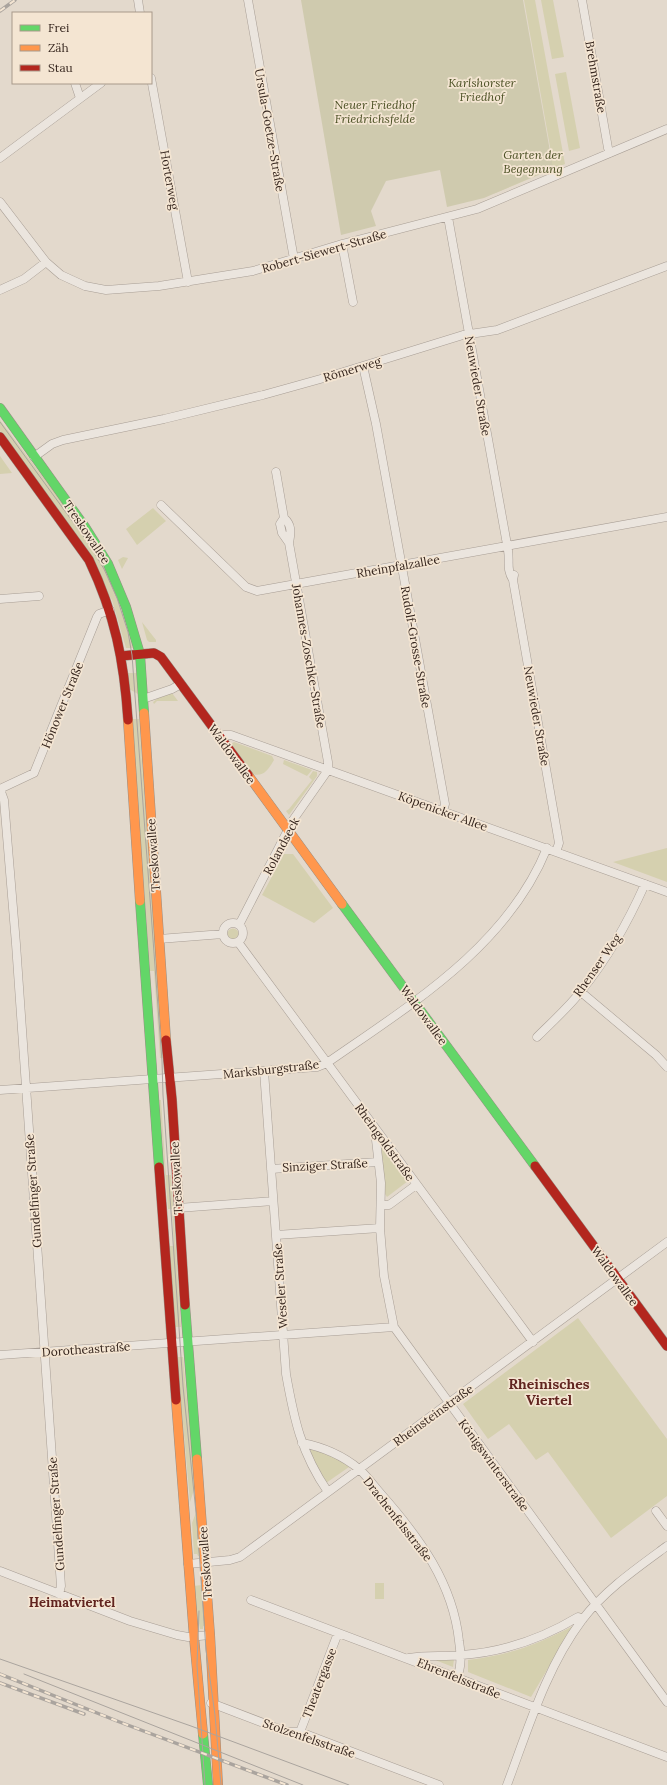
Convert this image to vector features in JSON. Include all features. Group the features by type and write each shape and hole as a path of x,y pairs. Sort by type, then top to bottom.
{"main road":[{"name":"Treskowallee","path":"0,408 89,533 108,564 126,607 140,654 187,1342 210,1635 218,1785"},
{"name":"Treskowallee","path":"0,437 89,560 98,578 110,610 121,656 130,758 188,1564 208,1785"},
{"name":"Waldowallee","path":"121,656 154,653 161,657 667,1346"}],"street":[{"path":"138,0 140,12"},
{"name":"Ursula-Goetze-Straße","path":"248,0 294,259"},
{"name":"Brehmstraße","path":"582,0 610,153"},
{"path":"75,84 80,98"},
{"path":"1,155 100,84"},
{"name":"Horterweg","path":"152,84 188,282"},
{"name":"Robert-Siewert-Straße","path":"0,202 46,262 61,275 76,282 96,288 133,289 188,282 253,271 342,244 486,206 667,129"},
{"name":"Neuwieder Straße","path":"448,217 508,555 514,572 513,580 559,843 556,852"},
{"path":"342,244 353,302"},
{"path":"0,290 24,279 46,262"},
{"name":"Römerweg","path":"34,457 52,444 63,440 215,407 363,366 469,333 497,330 667,266"},
{"name":"Rudolf-Grosse-Straße","path":"363,366 376,424 445,804 443,810"},
{"name":"Johannes-Zoschke-Straße","path":"276,472 284,518 280,524 282,533 289,543 328,762 328,770"},
{"name":"Rheinpfalzallee","path":"160,505 251,590 257,591 667,517"},
{"path":"0,599 39,596"},
{"name":"Hönower Straße","path":"0,789 34,773 97,617 99,614 110,610"},
{"path":"143,699 172,689 181,684"},
{"name":"Köpenicker Allee","path":"220,738 228,734 443,810 667,892"},
{"name":"Rolandseck","path":"238,942 243,933 239,925 293,820 328,770"},
{"name":"Gundelfinger Straße","path":"0,789 4,800 26,1088 61,1586 59,1594"},
{"name":"Marksburgstraße","path":"0,1090 317,1067 327,1063 414,1002 458,968 491,935 521,897 547,848"},
{"name":"Rhenser Weg","path":"537,1037 581,992 601,965 629,919 645,884"},
{"path":"238,942 229,942 224,938 223,930 227,925 233,923 239,925"},
{"path":"159,939 223,934"},
{"name":"Rheingoldstraße","path":"238,942 533,1342"},
{"path":"581,992 656,1055 667,1067"},
{"name":"Weseler Straße","path":"264,1071 286,1374 292,1411 302,1443 316,1474 328,1492"},
{"name":"Königswinterstraße","path":"381,1137 376,1140 381,1205 380,1228 384,1276 394,1327 667,1702"},
{"name":"Sinziger Straße","path":"271,1169 378,1162"},
{"path":"381,1205 389,1205 416,1185"},
{"path":"178,1208 273,1202"},
{"path":"276,1235 380,1228"},
{"name":"Rheinsteinstraße","path":"188,1564 230,1560 240,1557 618,1280 667,1242"},
{"path":"172,1343 394,1327"},
{"name":"Dorotheastraße","path":"0,1355 172,1343"},
{"name":"Drachenfelsstraße","path":"302,1443 320,1446 335,1453 359,1470 391,1506 421,1544 436,1567 447,1591 455,1616 461,1655 457,1677"},
{"path":"656,1511 667,1526"},
{"path":"507,1785 550,1674 583,1619 631,1572 667,1546"},
{"path":"0,1571 160,1630 180,1636 210,1635"},
{"name":"Ehrenfelsstraße","path":"251,1600 667,1757"},
{"path":"408,1658 425,1655 461,1655 481,1653 519,1643 547,1633 578,1617 583,1619"},
{"name":"Theatergasse","path":"300,1732 338,1633"},
{"name":"Stolzenfelsstraße","path":"201,1700 287,1732 300,1732 439,1785"}],"shaded area":[{"path":"524,0 535,0 565,164 493,194 552,158"},
{"path":"541,0 553,0 564,57 552,59"},
{"path":"566,72 580,148 569,151 555,74"},
{"path":"0,420 82,529 108,572 133,648 126,648 112,600 0,431"},
{"path":"0,456 12,473 0,474"},
{"path":"153,508 166,521 137,545 126,529"},
{"path":"123,557 128,558 122,569 118,560"},
{"path":"142,622 156,642 149,642 147,640"},
{"path":"128,673 137,673 138,694 129,689"},
{"path":"172,693 178,701 157,701 154,704 153,702 158,698"},
{"path":"132,719 139,719 163,1058 160,1058 154,971 150,971"},
{"path":"234,742 272,756 274,760 263,774 252,774 231,744"},
{"path":"284,760 312,770 307,776 283,764"},
{"path":"313,771 317,772 317,776 289,815 286,811 312,780 309,777"},
{"path":"667,848 667,882 613,862"},
{"path":"284,854 293,854 333,908 314,923 262,895"},
{"path":"231,929 235,929 237,930 237,938 231,939 228,936 228,932"},
{"path":"159,1100 161,1100 166,1175 171,1175 181,1327 174,1327 169,1246 174,1246 172,1209 168,1209"},
{"path":"380,1146 383,1146 408,1181 387,1197 385,1194"},
{"path":"578,1318 667,1439 667,1496 611,1538 548,1452 536,1460 509,1424 488,1439 463,1404"},
{"path":"177,1357 183,1357 195,1487 190,1502"},
{"path":"314,1448 341,1461 349,1467 326,1483 310,1453 311,1449"},
{"path":"197,1510 201,1556 194,1554 192,1523"},
{"path":"375,1583 384,1583 384,1599 375,1599"},
{"path":"202,1585 205,1626 203,1626 203,1629 200,1629 199,1623 197,1622 193,1586"},
{"path":"573,1626 531,1697 468,1672 468,1660 510,1652 535,1644"},
{"path":"430,1658 454,1659 453,1667"}],"green space":[{"path":"301,0 523,0 553,168 484,198 447,207 440,170 386,181 371,211 376,226 341,235"}],"tram line":[{"path":"0,422 89,544 104,569 117,598 128,632 132,655 162,1061 183,1386 197,1522 206,1650 215,1715 221,1785"},
{"path":"199,1611 197,1665 205,1785"},
{"path":"0,1659 191,1726 349,1785"},
{"path":"24,1674 303,1785"}],"railway":[{"path":"0,11 15,0"},
{"path":"0,1674 117,1721 287,1785"},
{"path":"0,1683 84,1714"}],"traffic: fast":[{"path":"0,408 85,527 108,564 126,607 140,654 144,713"},
{"path":"140,901 159,1167"},
{"path":"342,904 535,1166"},
{"path":"185,1305 197,1459"},
{"path":"203,1734 208,1785"}],"traffic: slow":[{"path":"144,713 166,1040"},
{"path":"128,720 140,901"},
{"path":"248,775 342,904"},
{"path":"176,1400 203,1734"},
{"path":"197,1459 210,1635 218,1785"}],"traffic: jam":[{"path":"0,437 89,560 106,600 117,638 124,677 128,720"},
{"path":"121,656 154,653 161,657 248,775"},
{"path":"166,1040 172,1100 185,1305"},
{"path":"535,1166 667,1346"},
{"path":"159,1167 176,1400"}],"district":[{"name":"Rheinisches Viertel","path":"549,1392"},
{"name":"Heimatviertel","path":"72,1602"}],"park label":[{"name":"Karlshorster Friedhof","path":"482,89"},
{"name":"Neuer Friedhof Friedrichsfelde","path":"375,111"},
{"name":"Garten der Begegnung","path":"533,161"}]}
